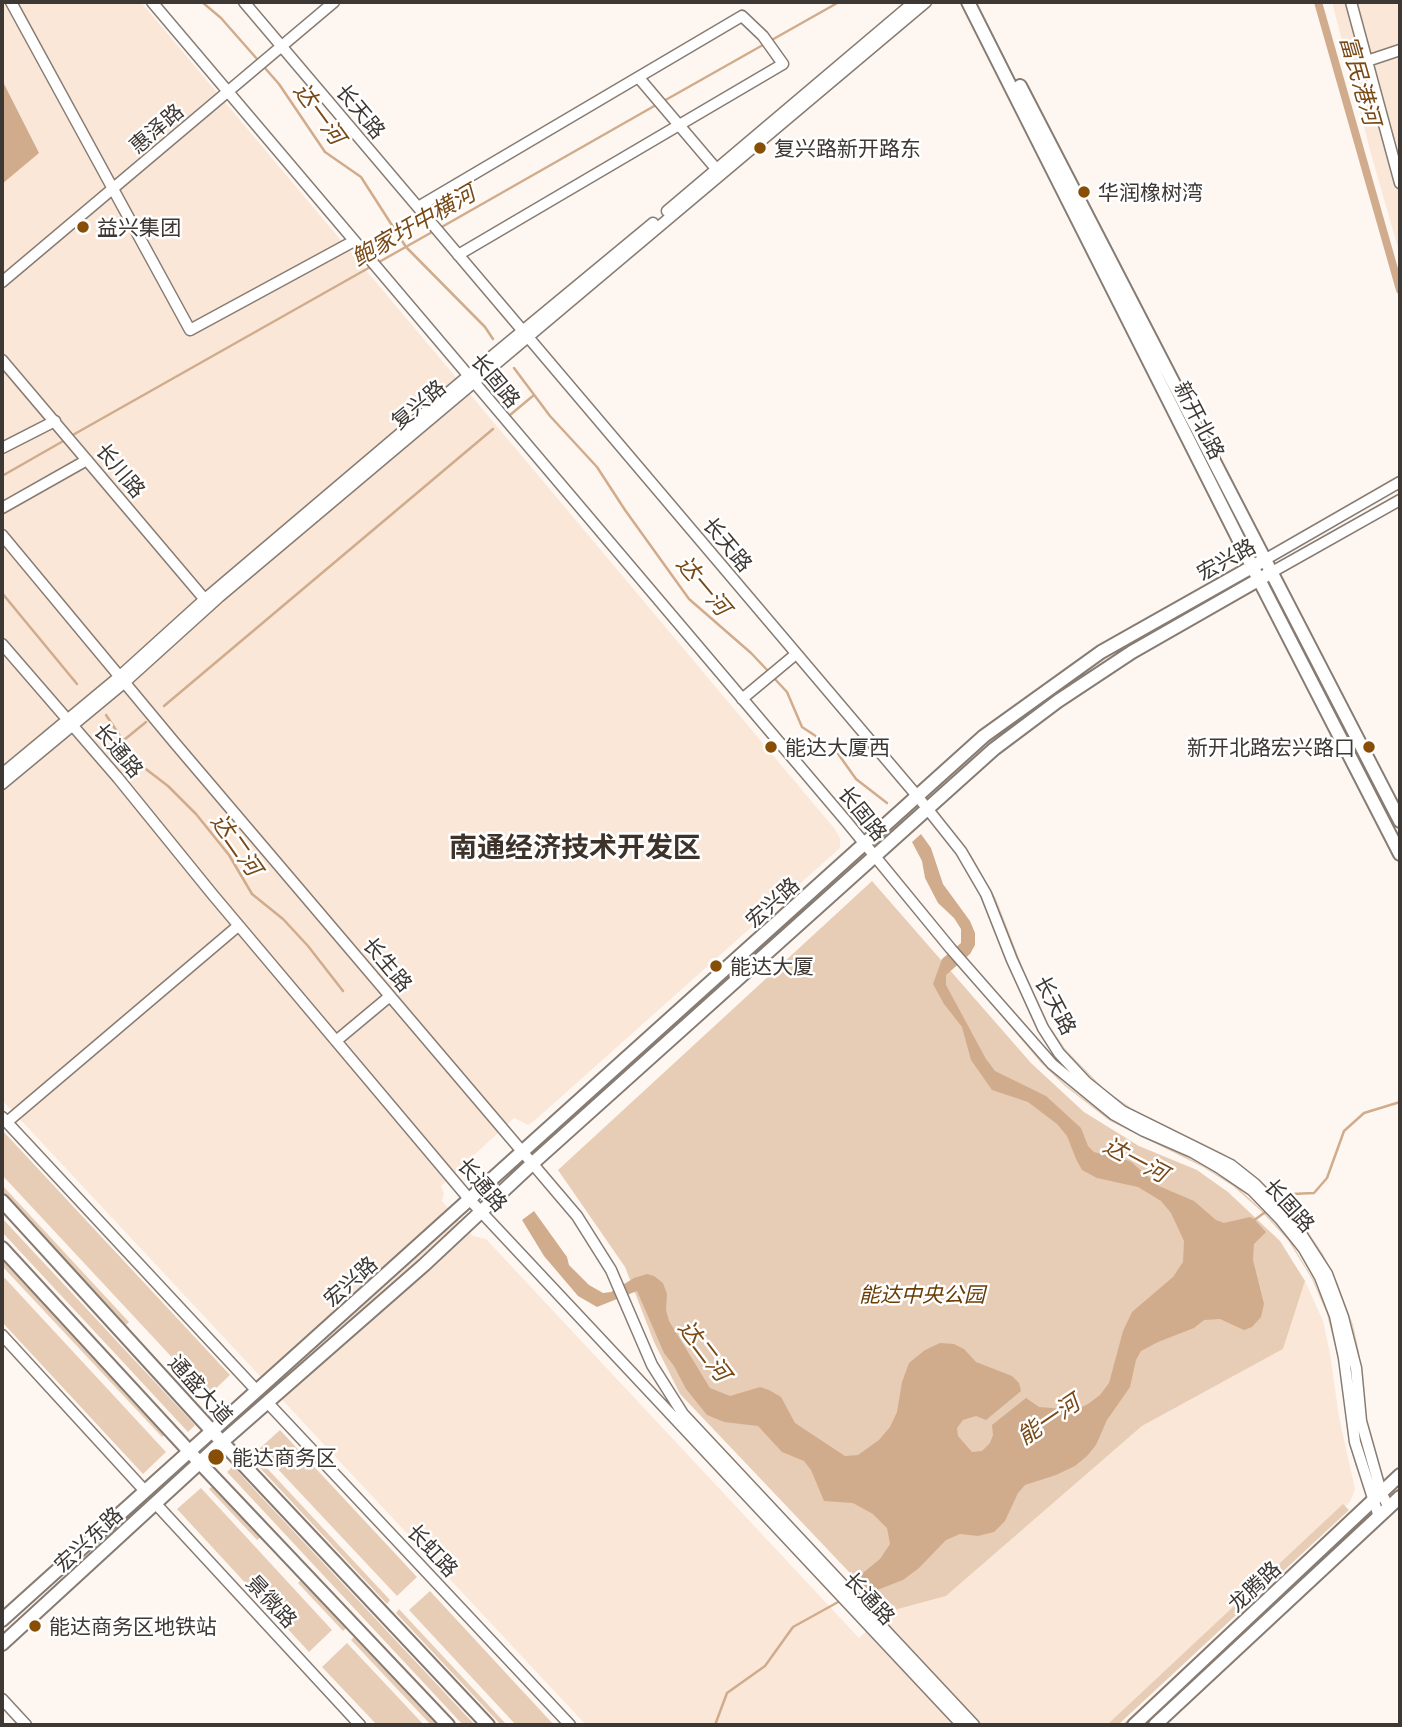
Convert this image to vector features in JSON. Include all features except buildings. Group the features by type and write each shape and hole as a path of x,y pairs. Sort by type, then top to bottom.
{"main road":[{"name":"新开北路","path":"968,2 1400,854"},
{"name":"新开北路","path":"977,2 1400,821"},
{"name":"宏兴路","path":"190,1450 984,736 1090,659 1266,559"},
{"name":"宏兴路","path":"200,1463 424,1265 533,1163 994,748 1132,652 1272,572"},
{"name":"通盛大道","path":"2,1201 488,1725"},
{"path":"2,1248 200,1463 448,1725"},
{"name":"宏兴东路","path":"2,1620 190,1450"},
{"name":"宏兴东路","path":"2,1644 200,1463"},
{"name":"龙腾路","path":"1134,1725 1400,1475"},
{"name":"龙腾路","path":"1155,1725 1400,1497"}],"street":[{"path":"11,2 190,330 354,241"},
{"name":"长固路","path":"152,2 846,821 951,949 1052,1064 1100,1104 1144,1131 1192,1152 1252,1190 1280,1219 1304,1249 1320,1277 1335,1316 1344,1358 1355,1443 1384,1512"},
{"name":"长天路","path":"244,2 928,809 961,851 986,894 1025,990 1054,1045 1086,1082 1122,1111 1148,1125"},
{"name":"惠泽路","path":"2,282 334,2"},
{"name":"复兴路","path":"718,172 914,2"},
{"name":"复兴路","path":"2,785 207,602 470,379 926,2"},
{"path":"1351,2 1400,183"},
{"path":"418,207 742,16 763,36 783,64 458,255"},
{"path":"1367,61 1400,50"},
{"path":"639,78 718,172"},
{"name":"长川路","path":"2,360 207,602"},
{"path":"2,448 58,425"},
{"path":"2,508 87,460"},
{"name":"宏兴路","path":"1266,559 1400,482"},
{"name":"宏兴路","path":"1272,572 1400,500"},
{"name":"长生路","path":"2,536 533,1163 596,1244 619,1286 652,1365 668,1394 707,1441"},
{"name":"长通路","path":"2,644 470,1200 962,1725"},
{"path":"742,699 796,654"},
{"name":"复兴路","path":"2,774 70,723"},
{"path":"238,926 4,1120 257,1391"},
{"path":"336,1041 390,996"},
{"name":"长固路","path":"1148,1125 1231,1165 1255,1184 1296,1226 1327,1273 1343,1317 1356,1368 1361,1421 1377,1496"},
{"path":"2,1335 145,1491"},
{"name":"长虹路","path":"267,1402 570,1725"},
{"name":"长通路","path":"707,1441 974,1725"},
{"name":"景微路","path":"155,1503 360,1725"},
{"path":"2,1699 26,1725"}],"shaded area":[{"path":"2,2 141,2 840,838 840,848 533,1122 528,1125 514,1118 441,1186 444,1194 442,1201 473,1236 486,1239 859,1638 887,1612 946,1596 1142,1426 1283,1349 1305,1281 1323,1321 1330,1353 1339,1417 1355,1489 1350,1502 1111,1725 586,1725 2,1100"},
{"path":"1332,2 1400,2 1400,255 1371,154"}],"green space":[{"path":"487,404 785,758 842,823 784,758"},
{"path":"946,822 971,855 996,899 1031,989 1046,1021 1066,1050 1104,1089 1131,1108 1224,1154 1253,1175 1282,1201 1306,1229 1337,1282 1353,1325 1359,1352 1368,1432 1352,1325 1336,1283 1305,1230 1281,1201 1252,1175 1223,1155 1130,1109 1103,1090 1065,1050 1045,1021 1029,989 995,900"},
{"name":"能达中央公园","path":"872,881 1031,1063 1084,1112 1139,1146 1197,1170 1228,1192 1280,1241 1305,1281 1283,1349 1142,1426 946,1596 887,1612 680,1394 654,1342 625,1267 558,1170"},
{"path":"888,881 1042,1062 1066,1085 1111,1120 1182,1154 1235,1185 1289,1239 1313,1279 1328,1313 1340,1362 1351,1442 1362,1480 1349,1443 1339,1363 1327,1314 1312,1279 1288,1240 1233,1186 1203,1167 1110,1121 1065,1086 1041,1063"},
{"path":"2,1130 230,1375 208,1396 2,1175"},
{"path":"2,1185 129,1322 126,1325 2,1192"},
{"path":"2,1218 195,1425 188,1432 2,1232"},
{"path":"2,1258 165,1434 162,1437 2,1266"},
{"path":"2,1275 166,1452 143,1474 2,1322"},
{"path":"280,1430 417,1577 397,1596 259,1449"},
{"path":"251,1451 390,1600 387,1604 247,1454"},
{"path":"233,1466 475,1725 463,1725 227,1472"},
{"path":"214,1485 262,1536 257,1540 209,1489"},
{"path":"201,1488 332,1630 309,1652 177,1509"},
{"path":"1343,1504 1349,1510 1118,1725 1107,1725"},
{"path":"1354,1509 1355,1511 1126,1725 1122,1725"},
{"path":"1359,1521 1364,1526 1149,1725 1140,1725"},
{"path":"302,1579 347,1627 343,1631 298,1583"},
{"path":"430,1591 554,1725 516,1725 409,1610"},
{"path":"1306,1591 1308,1593 1181,1711 1179,1709"},
{"path":"399,1609 507,1725 501,1725 396,1613"},
{"path":"355,1636 438,1725 431,1725 351,1640"},
{"path":"347,1643 424,1725 377,1725 322,1667"}],"water":[{"path":"2,80 39,153 2,184"},
{"path":"921,834 931,848 943,884 970,921 975,933 975,945 970,954 946,975 946,985 986,1059 995,1071 1046,1096 1081,1128 1088,1146 1094,1152 1130,1161 1159,1186 1194,1201 1216,1220 1224,1223 1250,1217 1254,1219 1266,1232 1254,1244 1253,1260 1264,1304 1261,1317 1252,1327 1244,1330 1220,1319 1204,1320 1194,1328 1141,1351 1136,1360 1130,1387 1087,1456 1075,1466 1056,1475 1025,1485 1018,1493 1005,1521 994,1532 978,1536 960,1534 946,1540 919,1568 903,1580 872,1592 859,1583 858,1577 880,1559 890,1544 887,1528 873,1514 853,1503 824,1501 811,1470 804,1461 782,1452 758,1426 724,1422 707,1415 686,1389 664,1353 637,1291 597,1307 578,1296 544,1256 522,1220 534,1211 567,1257 569,1265 589,1285 603,1293 611,1292 634,1278 647,1274 654,1276 663,1283 667,1294 666,1310 669,1321 710,1388 730,1396 760,1387 769,1390 781,1397 795,1423 845,1456 858,1455 879,1440 890,1427 897,1412 902,1382 909,1363 925,1350 940,1343 954,1344 964,1349 976,1362 1012,1376 1019,1383 1021,1391 986,1420 976,1416 963,1420 957,1428 958,1436 972,1452 982,1451 990,1443 992,1425 1026,1398 1039,1407 1076,1410 1100,1395 1109,1383 1123,1331 1132,1312 1173,1277 1183,1262 1184,1241 1171,1213 1161,1201 1138,1187 1097,1178 1082,1170 1067,1136 1057,1124 1028,1102 992,1090 971,1060 962,1027 933,984 942,959 961,943 961,929 938,903 925,878 922,861 912,842"}],"waterway":[{"name":"达一河","path":"202,2 221,18 279,84 325,152 361,177 406,247 485,327 493,339"},
{"name":"鲍家圩中横河","path":"662,102 839,2"},
{"name":"富民港河","path":"1318,2 1400,290"},
{"name":"鲍家圩中横河","path":"440,228 656,105"},
{"name":"鲍家圩中横河","path":"71,436 434,231"},
{"name":"达一河","path":"514,368 550,416 597,467 689,599 769,672"},
{"path":"510,415 534,395"},
{"path":"164,706 493,429"},
{"name":"鲍家圩中横河","path":"2,476 65,440"},
{"name":"达二河","path":"2,593 77,684"},
{"name":"达一河","path":"773,677 787,692 802,727 834,748 856,779 887,803"},
{"name":"达二河","path":"106,715 138,763 168,786 196,814 229,855 252,894 283,919 343,991"},
{"path":"124,740 146,722"},
{"name":"能一河","path":"1279,1203 1292,1194 1314,1193 1327,1178 1344,1131 1364,1113 1400,1102"},
{"name":"能一河","path":"1253,1221 1268,1210"},
{"name":"能一河","path":"715,1725 727,1693 765,1666 793,1627 840,1601"}],"place":[{"name":"复兴路新开路东","path":"760,148"},
{"name":"华润橡树湾","path":"1084,192"},
{"name":"益兴集团","path":"83,227"},
{"name":"能达大厦西","path":"771,747"},
{"name":"新开北路宏兴路口","path":"1369,747"},
{"name":"能达大厦","path":"716,966"},
{"name":"能达商务区","path":"216,1457"},
{"name":"能达商务区地铁站","path":"35,1626"}],"district":[{"name":"南通经济技术开发区","path":"575,846"}]}
